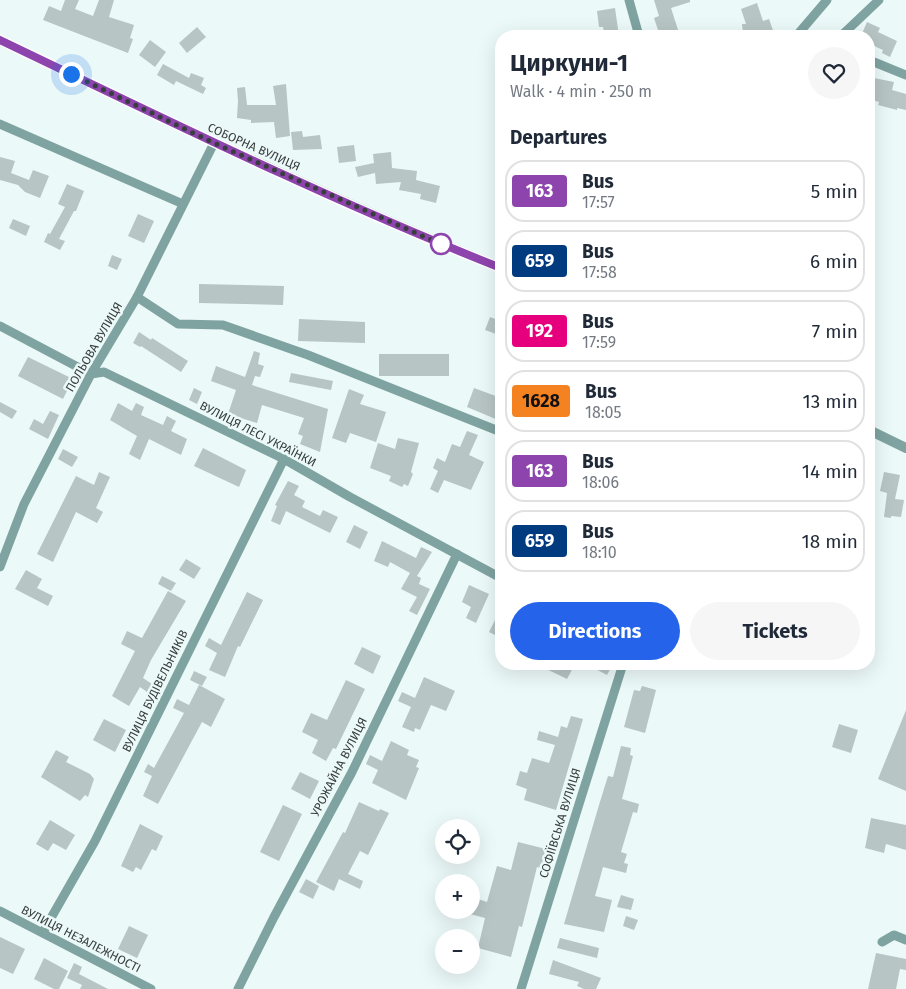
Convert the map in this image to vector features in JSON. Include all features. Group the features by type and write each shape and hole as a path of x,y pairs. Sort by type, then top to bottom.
{"street":[{"path":"629,0 638,30"},
{"path":"803,30 827,0"},
{"path":"848,30 880,0"},
{"name":"СОБОРНА ВУЛИЦЯ","path":"0,40 214,143 445,246 495,266"},
{"path":"875,62 906,75"},
{"path":"0,124 183,204"},
{"name":"ПОЛЬОВА ВУЛИЦЯ","path":"0,567 24,504 91,374 137,297 214,143"},
{"path":"137,297 178,324 223,325 335,365 495,430"},
{"name":"ВУЛИЦЯ ЛЕСІ УКРАЇНКИ","path":"0,326 91,374 104,372 284,459 350,497 495,574"},
{"path":"875,433 906,448"},
{"name":"ВУЛИЦЯ БУДІВЕЛЬНИКІВ","path":"43,932 94,841 284,459"},
{"name":"УРОЖАЙНА ВУЛИЦЯ","path":"238,989 274,916 352,772 457,554"},
{"name":"СОФІЇВСЬКА ВУЛИЦЯ","path":"521,989 621,670"},
{"name":"ВУЛИЦЯ НЕЗАЛЕЖНОСТІ","path":"0,911 151,989"},
{"path":"882,942 894,935 906,940"}],"building":[{"path":"65,0 79,0 75,9 93,16 99,0 114,0 109,17 134,25 130,38 133,39 128,53 43,20 49,6 61,11"},
{"path":"654,0 690,0 690,2 671,8 678,30 658,30 654,18 659,16"},
{"path":"757,3 763,21 769,19 773,30 743,30 742,24 746,24 741,9"},
{"path":"615,8 618,30 604,30 603,27 599,27 597,11"},
{"path":"867,22 880,28 878,32 897,41 890,57 882,53 883,50 875,46 875,30 864,30"},
{"path":"197,27 206,37 187,53 179,43"},
{"path":"150,40 166,52 155,67 139,55"},
{"path":"163,64 189,78 191,73 204,78 201,85 206,88 203,94 176,81 174,85 157,75"},
{"path":"875,78 894,82 892,90 906,94 906,110 897,108 897,110 878,105 879,102 875,101"},
{"path":"286,84 290,136 276,138 274,122 251,123 251,120 237,118 237,88 245,87 247,105 276,105 273,86"},
{"path":"302,131 303,137 320,135 322,149 293,150 291,132"},
{"path":"354,145 356,161 339,163 337,147"},
{"path":"391,152 392,168 417,171 416,180 440,186 436,203 420,199 421,194 399,190 401,182 376,184 375,173 358,177 355,167 374,163 373,154"},
{"path":"0,157 15,161 11,173 29,180 33,170 49,176 40,198 25,192 18,185 0,180"},
{"path":"67,184 84,191 76,211 74,211 59,239 65,241 60,250 44,242 65,207 58,204"},
{"path":"138,214 154,221 144,243 128,236"},
{"path":"13,219 30,226 26,236 9,228"},
{"path":"112,255 122,259 117,270 108,266"},
{"path":"199,284 284,286 283,305 199,303"},
{"path":"490,317 495,319 495,334 485,330"},
{"path":"299,319 365,322 365,343 298,341"},
{"path":"139,332 188,361 181,372 141,346 133,343"},
{"path":"254,351 260,353 258,364 264,366 260,377 255,376 252,385 328,409 320,452 300,444 303,436 298,434 304,418 262,405 257,423 228,414 236,390 211,381 216,366 245,377"},
{"path":"379,354 449,354 449,376 379,376"},
{"path":"28,357 73,379 63,399 18,376"},
{"path":"291,373 333,381 331,390 289,382"},
{"path":"194,388 202,392 197,404 189,400"},
{"path":"474,388 495,396 495,419 467,407"},
{"path":"349,389 364,395 360,404 386,412 376,442 350,433 346,443 332,438"},
{"path":"0,402 17,411 12,419 0,412"},
{"path":"118,403 132,411 136,403 144,407 141,415 163,425 167,416 176,421 171,431 187,439 181,455 149,439 140,460 129,454 137,436 110,420"},
{"path":"50,411 59,415 48,439 29,429 34,419 43,424"},
{"path":"467,431 478,435 469,455 484,462 471,490 444,480 438,493 430,489 438,471 433,468 437,458 445,462 452,444 460,447"},
{"path":"398,438 419,443 411,472 413,474 408,486 404,484 402,487 389,481 391,476 370,468 378,443 395,449"},
{"path":"203,448 246,470 239,487 194,466"},
{"path":"63,449 78,457 72,467 58,459"},
{"path":"99,472 110,477 96,508 103,512 97,523 76,512 53,562 37,554 76,476 94,485"},
{"path":"884,472 900,475 895,499 904,500 901,517 884,517 887,493 880,491"},
{"path":"288,481 299,486 294,495 305,501 302,507 320,516 323,510 338,517 330,533 286,511 280,525 271,521 277,506 275,505"},
{"path":"354,525 368,532 360,549 346,542"},
{"path":"382,541 416,558 421,547 432,552 417,576 421,578 419,584 430,589 417,615 409,611 417,597 401,589 410,573 390,562 388,567 374,561"},
{"path":"186,559 201,568 194,579 179,570"},
{"path":"26,570 42,579 37,588 53,596 48,606 15,589"},
{"path":"162,576 176,583 171,591 158,584"},
{"path":"469,585 489,594 476,623 466,618 471,607 462,602"},
{"path":"168,591 186,601 151,660 143,678 152,684 147,692 140,687 129,706 112,696 135,651 121,644 127,631 142,638"},
{"path":"247,592 263,600 240,647 238,646 225,677 209,670 217,653 205,646 209,638 221,645"},
{"path":"495,620 495,635 489,632"},
{"path":"362,647 381,656 373,674 354,664"},
{"path":"548,670 572,670 567,679"},
{"path":"597,670 610,670 607,675"},
{"path":"194,671 207,677 202,686 190,680"},
{"path":"424,677 455,691 446,711 431,705 420,730 415,728 414,732 402,727 411,707 398,701 402,692 415,698"},
{"path":"346,680 365,689 336,749 333,748 326,761 312,753 318,740 302,732 311,713 327,720"},
{"path":"199,685 225,699 211,727 202,722 158,804 143,796 152,776 144,772 148,764 154,768 184,713 173,708 177,699 189,705"},
{"path":"642,686 656,690 645,733 624,727 634,690 640,691"},
{"path":"906,710 906,791 878,779"},
{"path":"571,716 583,719 556,810 524,800 527,789 516,785 520,771 527,773 532,758 549,763 555,745 537,740 539,731 558,737 561,726 567,728"},
{"path":"104,719 126,730 115,752 93,740"},
{"path":"839,724 858,730 851,753 832,747"},
{"path":"391,741 409,750 407,755 419,760 416,767 419,768 406,800 372,783 378,770 366,764 370,755 382,761"},
{"path":"621,746 631,748 630,755 633,756 622,799 639,804 637,813 633,812 621,852 627,854 624,863 628,864 626,873 603,867 595,896 612,900 604,932 564,924 608,776 613,777"},
{"path":"56,750 69,757 66,762 90,774 94,779 88,797 85,795 80,801 41,777"},
{"path":"300,772 319,781 310,799 291,789"},
{"path":"359,802 379,811 380,809 389,813 368,855 360,851 348,874 363,881 360,889 339,879 334,891 316,882 343,832 345,833"},
{"path":"283,805 302,814 279,861 260,852"},
{"path":"871,818 906,825 906,850 886,844 884,853 865,848"},
{"path":"50,820 75,835 66,850 53,843 48,851 36,844"},
{"path":"140,824 163,836 156,851 152,849 141,870 136,867 133,872 121,866"},
{"path":"518,842 546,849 541,868 537,867 522,927 519,926 511,957 480,949 485,918 480,917 480,900 487,902 497,866 511,870"},
{"path":"306,879 319,886 313,899 299,892"},
{"path":"621,895 634,899 631,910 617,907"},
{"path":"626,916 638,920 634,930 623,926"},
{"path":"129,926 148,935 137,958 118,949"},
{"path":"0,937 25,949 13,974 0,968"},
{"path":"560,938 599,948 597,958 557,948"},
{"path":"876,953 906,959 906,970 900,969 896,989 868,989"},
{"path":"44,958 68,971 59,989 54,989 34,979"},
{"path":"553,960 601,978 596,989 584,989 577,986 579,982 549,974"},
{"path":"74,963 82,967 79,974 108,989 80,989 82,985 67,978"}],"bus line":[{"name":"163","path":"0,40 214,143 445,246 495,266"}],"route":[{"path":"71,74 214,143 445,246 441,244"}]}
